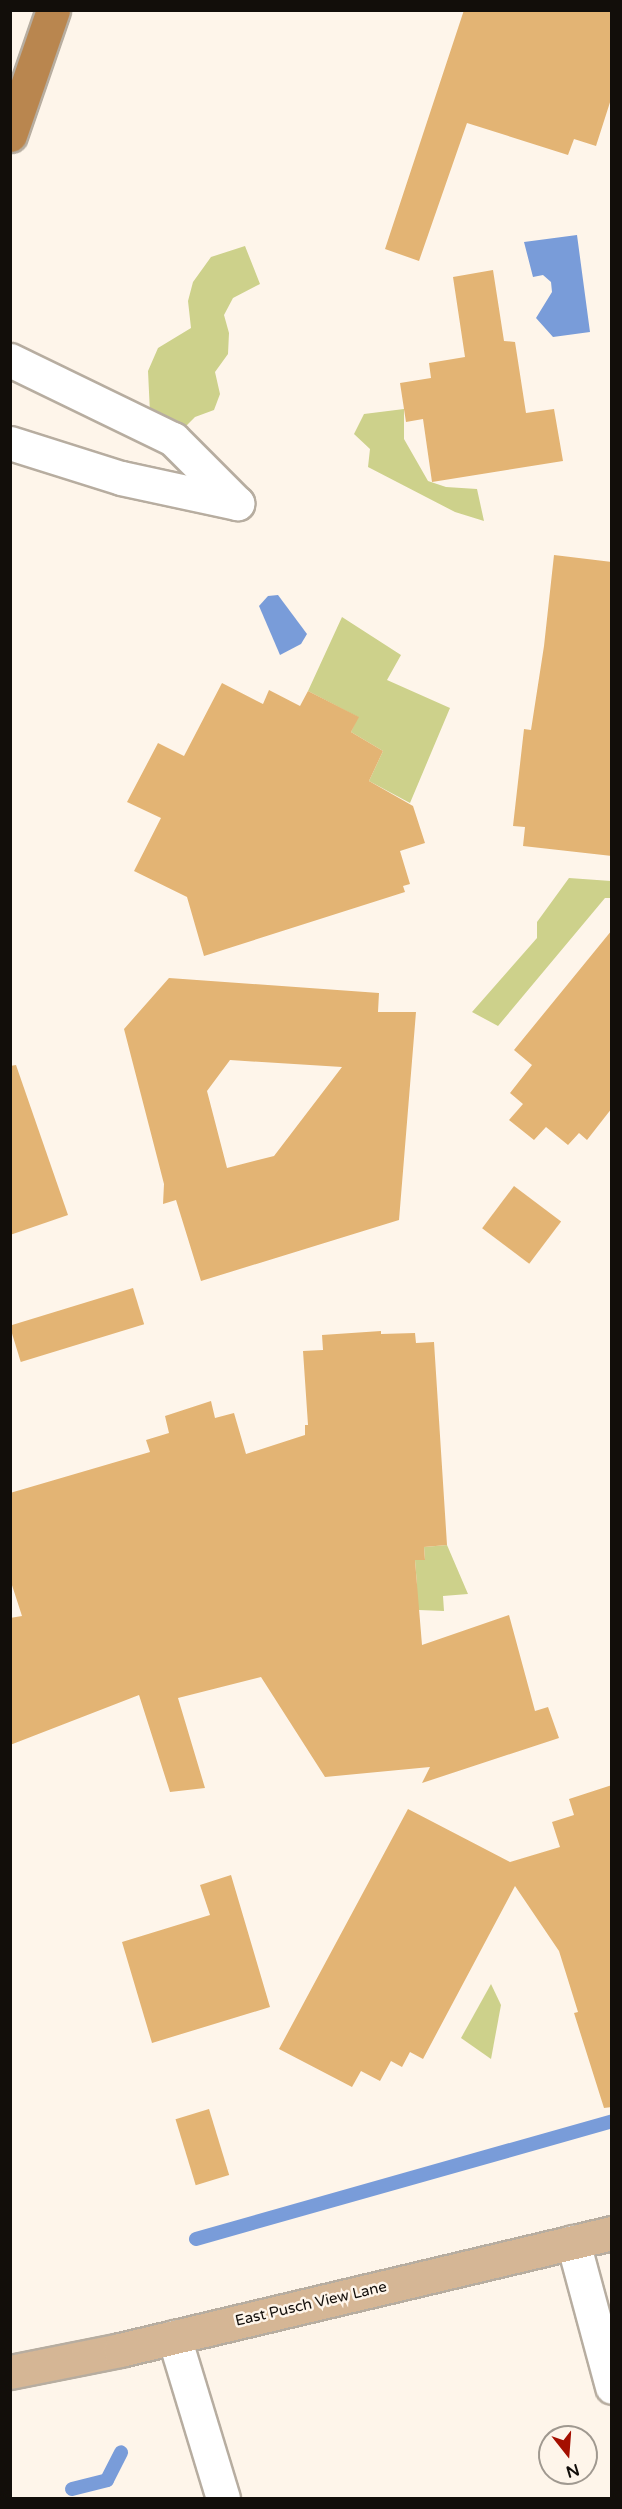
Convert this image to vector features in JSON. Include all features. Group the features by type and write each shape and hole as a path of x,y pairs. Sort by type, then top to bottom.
{"highway":[{"path":"10,135 53,10"}],"main road":[{"name":"East Pusch View Lane","path":"10,2372 174,2337 612,2233"}],"lane":[{"path":"10,360 173,439 237,503 121,478 10,443"},
{"path":"573,2242 612,2387"},
{"path":"174,2337 223,2499"}],"green space":[{"path":"245,246 260,284 233,298 224,315 229,333 228,354 215,372 220,394 214,410 195,417 186,426 150,413 148,371 158,348 191,328 188,301 193,282 211,257"},
{"path":"404,409 404,439 428,481 446,487 477,489 484,521 455,512 368,467 370,449 354,434 364,414"},
{"path":"342,617 401,655 387,680 450,708 410,803 369,781 383,751 351,732 358,717 308,691"},
{"path":"569,878 611,881 611,898 605,898 498,1026 472,1012 537,938 537,922"},
{"path":"447,1545 468,1594 443,1596 444,1611 394,1609 417,1585 415,1560 425,1559 424,1547"},
{"path":"491,1984 501,2005 491,2059 461,2038"}],"water":[{"path":"577,235 590,332 553,337 536,318 552,292 551,282 543,275 533,277 524,242"},
{"path":"278,595 307,634 301,644 280,655 259,606 268,596"}],"building":[{"path":"464,10 612,10 612,96 596,146 574,139 568,155 467,123 419,261 385,249"},
{"path":"493,270 504,341 515,342 526,413 554,409 563,461 432,482 423,419 406,422 400,383 431,378 429,363 465,357 453,277"},
{"path":"554,555 612,562 612,856 523,846 525,827 513,826 524,729 531,730 544,646"},
{"path":"222,683 263,704 269,690 300,706 308,691 359,717 351,732 383,751 369,781 413,806 425,843 400,851 410,884 403,886 405,892 204,956 187,897 134,871 161,818 127,802 158,743 184,756"},
{"path":"612,930 612,1108 587,1140 579,1133 568,1145 546,1127 534,1140 509,1120 523,1104 510,1093 532,1065 514,1050"},
{"path":"169,978 379,993 378,1012 416,1012 399,1220 201,1281 176,1200 163,1204 164,1184 124,1029","holes":["230,1060 342,1067 274,1156 227,1168 207,1091"]},
{"path":"16,1065 68,1215 10,1235 10,1066"},
{"path":"514,1186 561,1222 529,1264 482,1228"},
{"path":"133,1288 144,1324 21,1362 10,1326"},
{"path":"381,1331 381,1334 415,1333 416,1343 434,1342 447,1545 424,1547 425,1560 415,1560 422,1645 509,1615 535,1711 548,1707 559,1738 422,1783 430,1767 325,1777 261,1677 178,1698 205,1788 170,1792 139,1695 10,1745 10,1618 22,1616 10,1579 10,1493 150,1452 146,1440 169,1433 165,1416 211,1401 215,1418 234,1413 246,1454 305,1435 305,1425 308,1425 303,1351 323,1350 322,1335"},
{"path":"612,1785 612,2107 604,2108 574,2013 578,2012 559,1951 515,1886 423,2059 410,2052 402,2067 391,2061 380,2081 361,2071 352,2087 279,2049 408,1809 510,1862 560,1847 552,1822 574,1815 569,1799"},
{"path":"231,1875 270,2007 152,2043 122,1942 210,1915 200,1885"},
{"path":"209,2109 229,2175 196,2185 176,2119"}],"waterway":[{"path":"196,2239 612,2121"},
{"path":"72,2489 107,2480 121,2452"}]}
